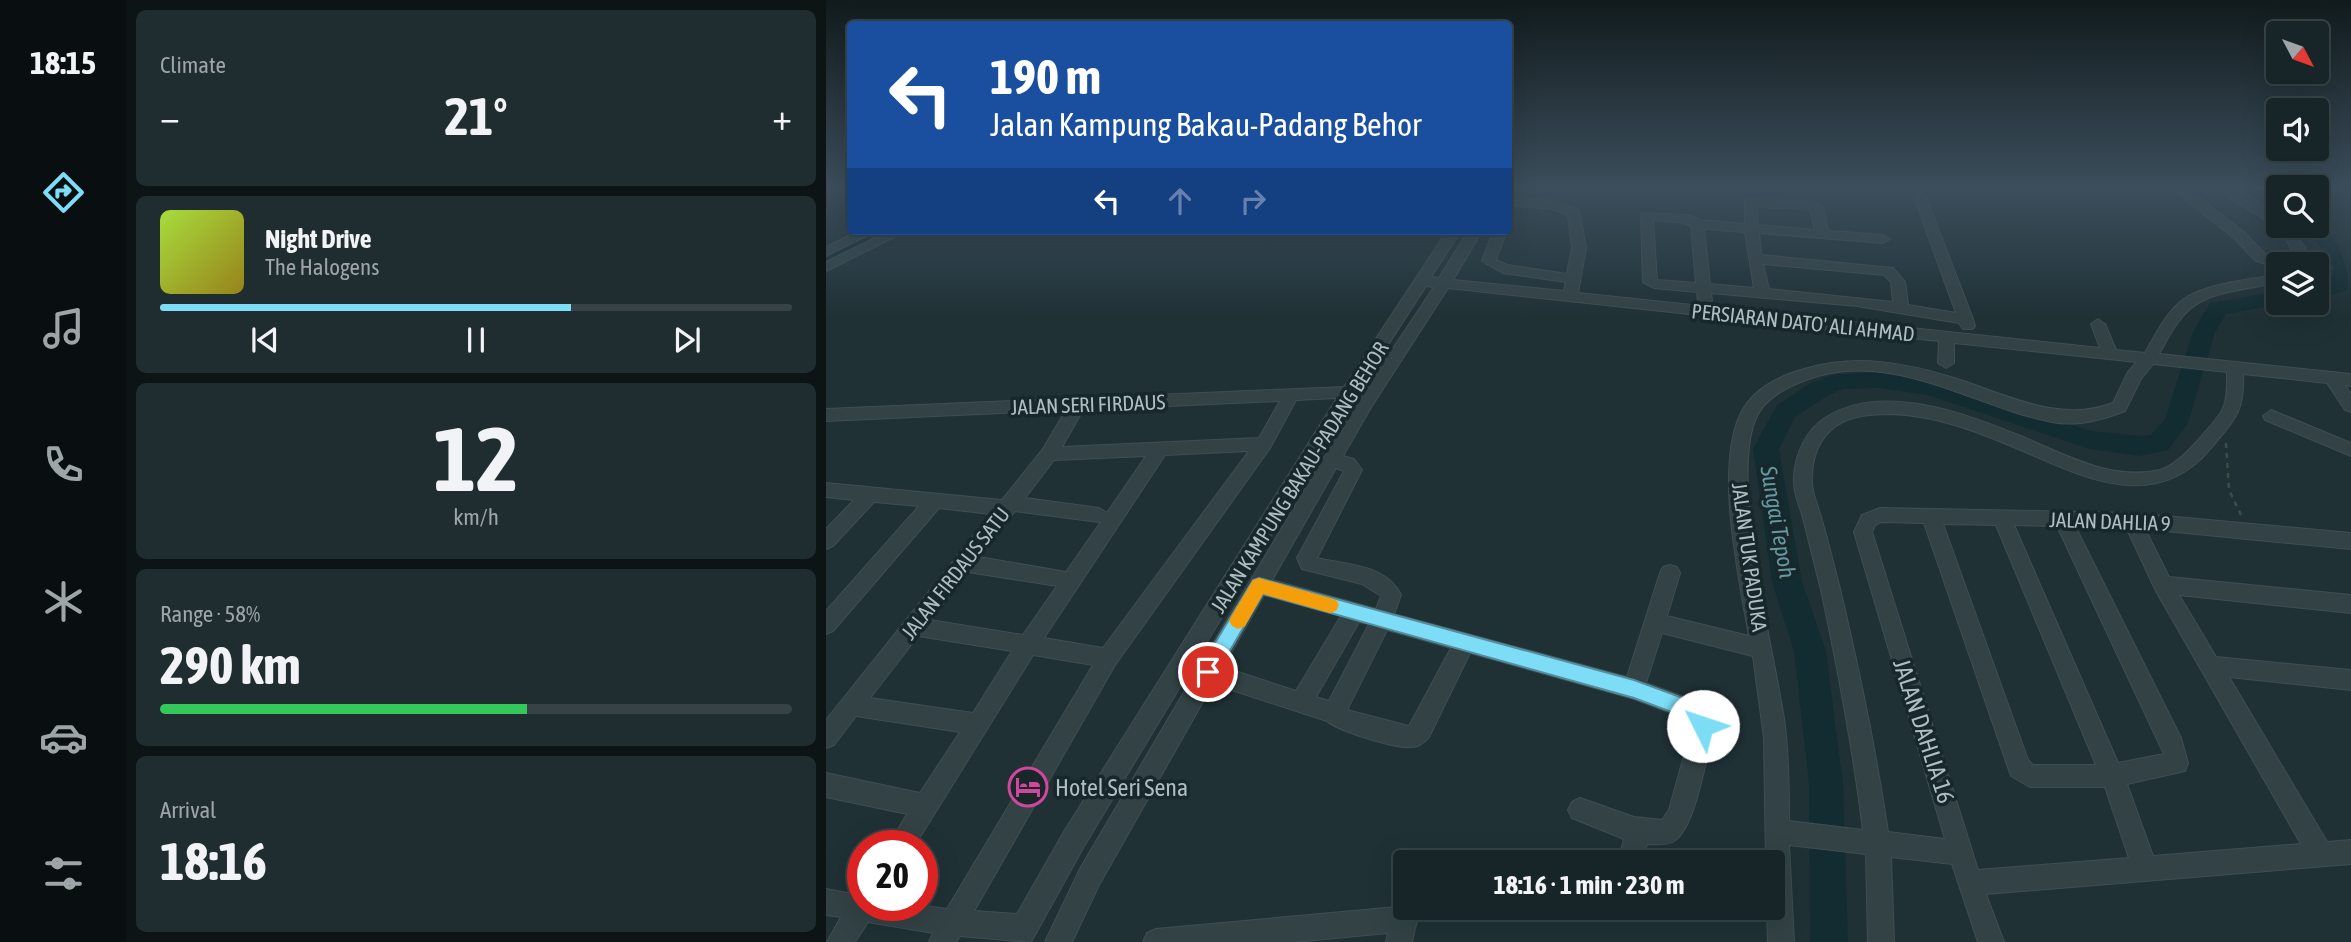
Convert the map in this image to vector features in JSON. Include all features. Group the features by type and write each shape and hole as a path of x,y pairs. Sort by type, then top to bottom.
{"street":[{"path":"1570,297 1575,279 1578,231"},
{"path":"1647,231 1650,282 1654,284 1901,308 1966,319"},
{"path":"1698,231 1705,312"},
{"path":"1752,231 1763,294"},
{"path":"1793,231 1883,240"},
{"path":"1933,231 1973,339"},
{"path":"2234,231 2266,260"},
{"path":"826,252 861,235"},
{"path":"826,267 891,235"},
{"name":"JALAN KAMPUNG BAKAU-PADANG BEHOR","path":"1058,942 1090,876 1331,461 1364,405 1426,313 1433,282 1452,235"},
{"name":"JALAN KAMPUNG BAKAU-PADANG BEHOR","path":"1021,934 1074,839 1349,392 1433,282 1460,255 1472,235"},
{"path":"1498,235 1490,251 1489,261 1493,265 1503,269 1575,279"},
{"path":"1426,313 1451,297 1477,286 1463,273 1460,255"},
{"path":"1755,259 1888,271 1899,281 1901,308"},
{"name":"JALAN TUK PADUKA","path":"1782,850 1787,834 1763,649 1744,538 1738,475 1744,428 1748,416 1760,399 1802,375 1847,366 1870,366 1935,377 2052,416 2081,416 2119,407 2134,376 2156,359 2169,323 2186,304 2219,290 2266,281"},
{"name":"PERSIARAN DATO' ALI AHMAD","path":"1433,282 2351,380"},
{"path":"2098,324 2110,354"},
{"path":"1946,363 1947,337"},
{"path":"1881,942 1878,844 1830,590 1802,485 1806,457 1821,429 1845,413 1865,409 1887,407 1927,412 2012,440 2081,468 2130,478 2163,475 2179,468 2199,451 2225,422 2237,403 2235,367"},
{"path":"2332,378 2351,406"},
{"name":"JALAN SERI FIRDAUS","path":"826,415 1349,392"},
{"path":"947,933 1108,658 1264,444 1291,395"},
{"name":"JALAN FIRDAUS SATU","path":"826,737 1049,454 1078,404"},
{"path":"2271,416 2351,450"},
{"path":"1049,454 1264,444"},
{"path":"911,830 1029,643 1160,449"},
{"path":"1331,461 1348,464 1353,470 1307,558 1309,564 1376,580 1387,586 1391,595 1382,620 1335,713"},
{"path":"826,490 1099,515"},
{"path":"826,541 871,493"},
{"path":"826,625 936,500"},
{"name":"JALAN DAHLIA 9","path":"1868,520 1880,515 2132,520 2351,541"},
{"path":"1931,516 2019,768 2029,776 2112,776 2177,763 2176,753 2062,518"},
{"path":"2002,518 2112,776 2146,867"},
{"name":"JALAN DAHLIA 16","path":"1868,520 1863,532 1912,698 1991,942"},
{"path":"2132,520 2164,585 2320,853"},
{"path":"963,563 1059,578"},
{"path":"1634,689 1671,573"},
{"path":"2164,585 2351,604"},
{"path":"1259,586 1634,689 1695,711 1703,726 1679,816 1668,832 1655,834 1638,831 1580,810"},
{"path":"1301,702 1354,612"},
{"path":"1656,622 1763,649"},
{"path":"913,626 1108,658"},
{"path":"1208,672 1335,713 1340,718 1407,737 1415,736 1422,729 1464,644"},
{"path":"2211,666 2351,680"},
{"path":"851,705 978,724"},
{"path":"826,785 926,806"},
{"path":"1633,850 1638,831"},
{"path":"1787,834 1962,853"},
{"path":"1970,883 2351,852"},
{"path":"826,902 847,904"},
{"name":"JALAN TUK PADUKA","path":"1779,920 1780,942"},
{"path":"840,942 853,921"},
{"path":"910,921 947,933 1021,934"},
{"path":"1156,942 1405,923"}],"path":[{"path":"2225,422 2229,490 2249,531"}],"waterway":[{"path":"826,260 876,235"},
{"name":"Sungai Tepoh","path":"2324,238 2344,268 2339,285 2329,289"},
{"name":"Sungai Tepoh","path":"1829,942 1826,784 1810,651 1787,582 1766,449 1786,411 1818,390 1840,381 1879,380 1929,387 2090,440 2140,446 2159,443 2176,423 2204,332 2218,308 2266,300"}],"slow traffic":[{"path":"1238,621 1259,586 1330,605"}],"place":[{"name":"Hotel Seri Sena","path":"1028,787"}],"route":[{"path":"1208,672 1259,586 1634,689 1695,711 1703,726"}]}
